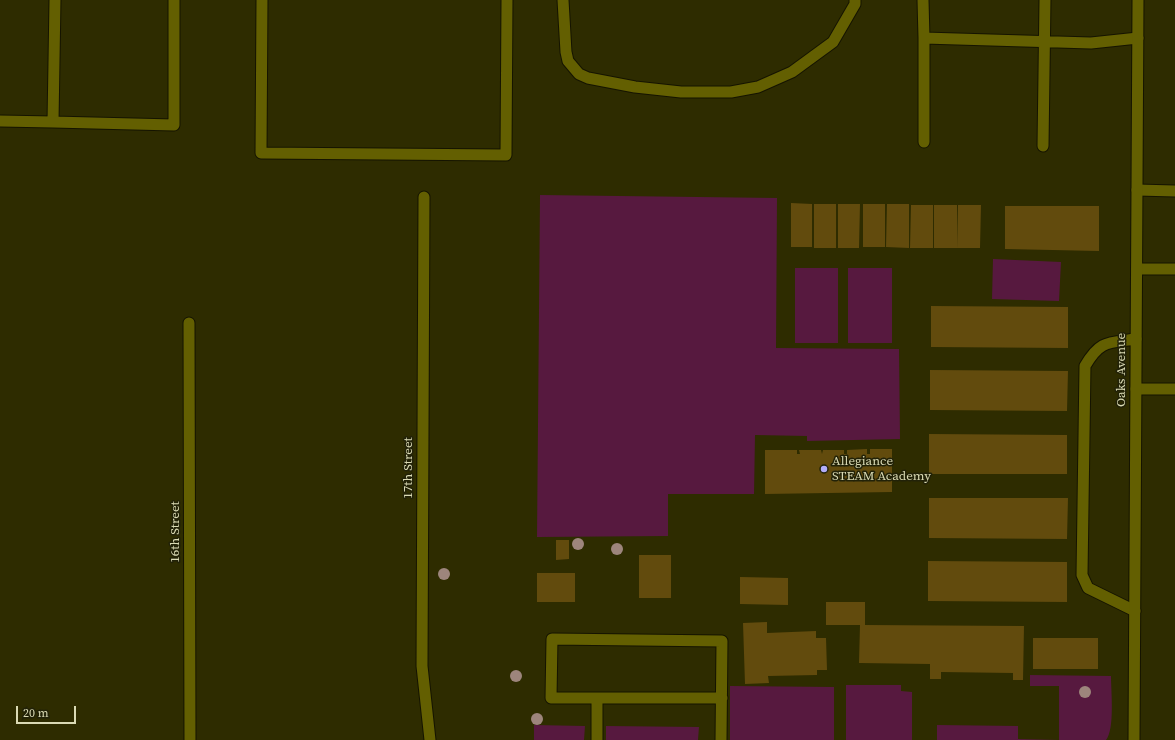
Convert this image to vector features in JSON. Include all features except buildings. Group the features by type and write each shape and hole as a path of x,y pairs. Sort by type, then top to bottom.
{"street":[{"path":"53,122 55,0"},
{"path":"0,121 174,126 174,0"},
{"path":"262,0 261,153 506,155 507,0"},
{"path":"563,0 566,52 568,61 579,74 588,78 635,87 681,92 738,91 758,87 792,72 833,42 855,4 855,0"},
{"path":"923,0 924,142"},
{"path":"1043,146 1046,42 1045,0"},
{"name":"Oaks Avenue","path":"1134,740 1138,0"},
{"path":"924,38 1091,43 1138,38"},
{"path":"1137,190 1175,191"},
{"name":"17th Street","path":"424,197 422,666 430,740"},
{"path":"1137,269 1175,269"},
{"name":"16th Street","path":"189,323 190,740"},
{"path":"1135,611 1088,588 1082,576 1085,366 1092,355 1104,343 1136,339"},
{"path":"1136,390 1175,390"},
{"path":"721,740 722,698 722,641 552,639 551,698 722,698"},
{"path":"597,699 597,740"}],"shaded area":[{"path":"540,195 777,198 776,348 899,349 900,439 807,441 807,436 755,435 754,494 668,494 668,536 537,537"},
{"path":"993,259 1061,262 1059,301 992,299"},
{"path":"795,268 838,268 838,343 795,343"},
{"path":"848,268 892,268 892,343 848,343"},
{"path":"1030,675 1111,676 1112,719 1109,735 1106,740 1059,740 1059,686 1030,686"},
{"path":"846,685 901,685 901,691 912,692 912,740 846,740"},
{"path":"730,686 834,687 834,740 730,740"},
{"path":"534,725 585,726 584,740 534,740"},
{"path":"937,725 1018,726 1018,739 1059,740 937,740"},
{"path":"606,726 699,727 698,740 606,740"}],"place":[{"name":"Allegiance STEAM Academy","path":"824,469"}]}
